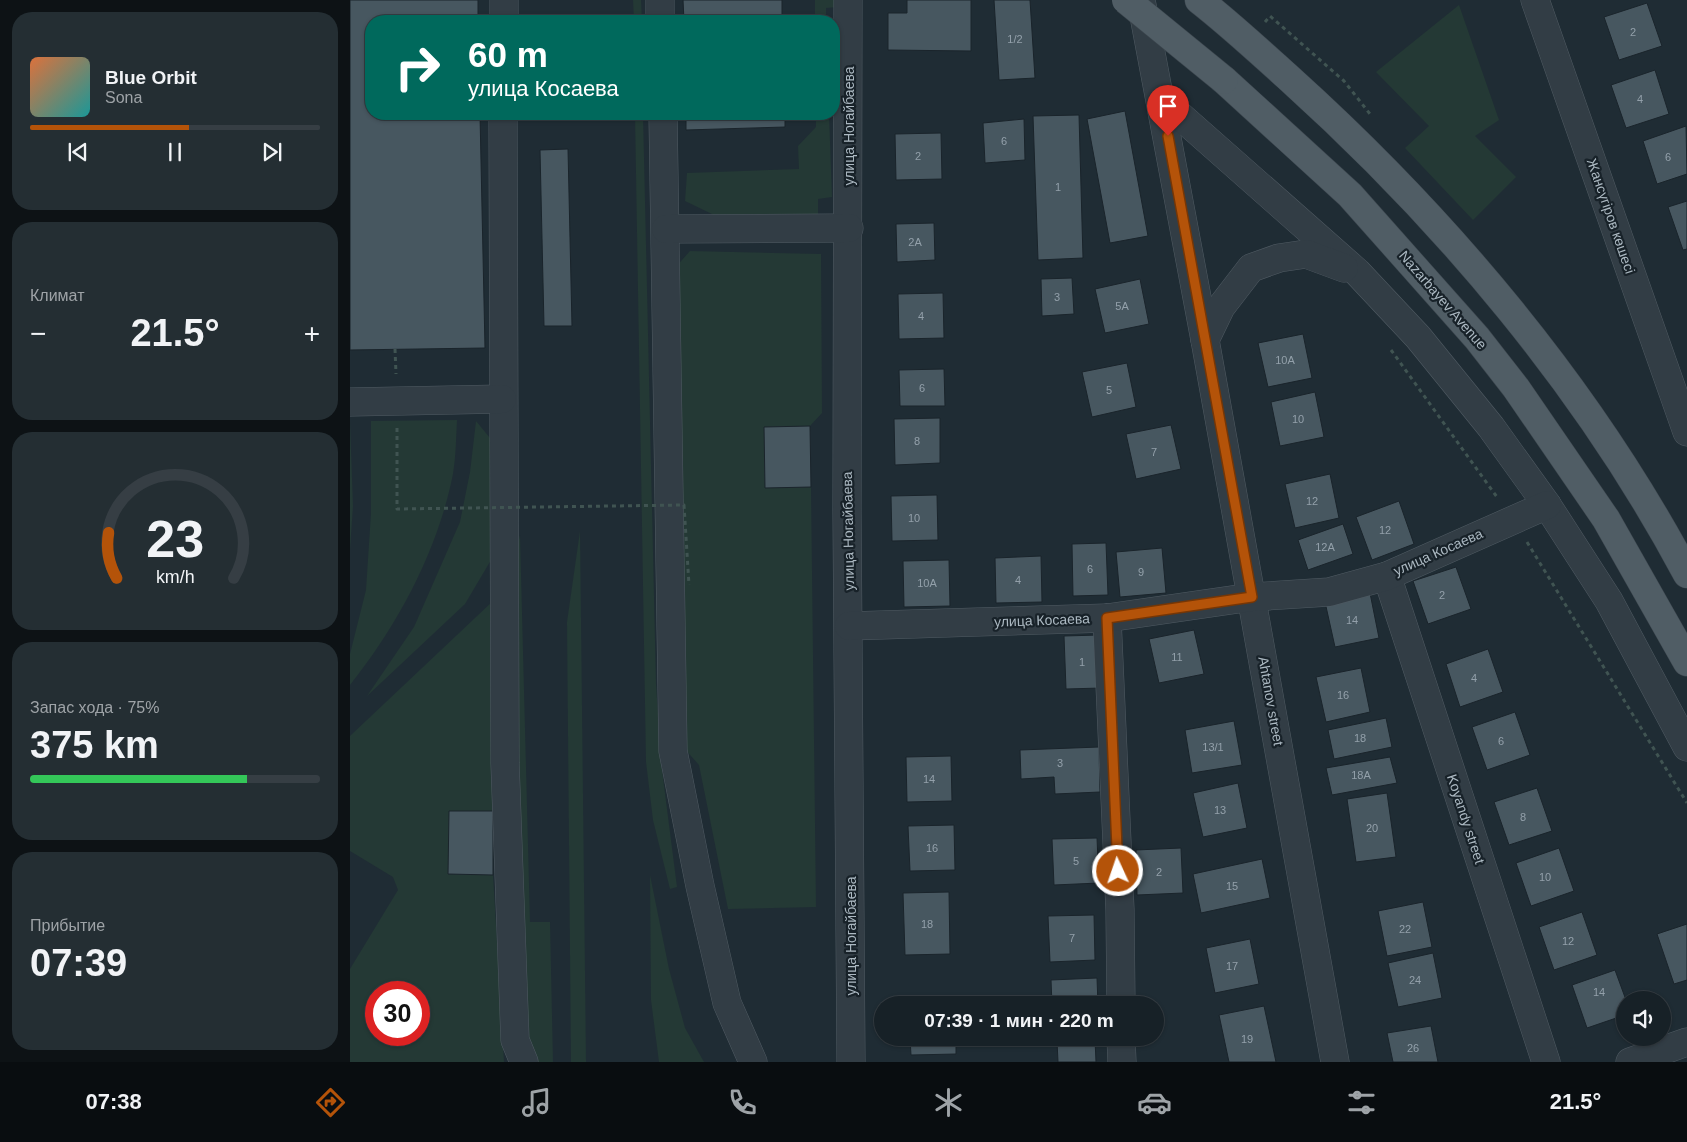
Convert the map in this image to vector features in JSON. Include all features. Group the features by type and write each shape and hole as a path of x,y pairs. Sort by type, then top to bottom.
{"main road":[{"name":"Nazarbayev Avenue","path":"1126,0 1224,80 1350,195 1478,338 1533,412 1606,518 1687,662"},
{"path":"1199,0 1258,33 1326,111 1385,169 1501,300 1568,385 1646,502 1687,574"}],"street":[{"path":"504,0 504,15"},
{"path":"660,0 660,15"},
{"name":"улица Ногайбаева","path":"848,0 847,510 852,1062"},
{"name":"Ahtanov street","path":"1141,0 1161,99 1252,597 1335,1062"},
{"name":"Жансүгіров көшесі","path":"1536,0 1687,432"},
{"path":"1161,99 1357,272 1430,352 1491,427 1547,505 1609,600 1687,747"},
{"path":"503,120 502,398 505,783 515,1040 524,1062"},
{"path":"662,120 666,229 670,665 673,751 700,886 727,1003 753,1062"},
{"path":"666,229 849,228"},
{"path":"1205,340 1220,307 1251,268 1279,258 1306,254 1357,272"},
{"path":"350,402 502,398"},
{"name":"улица Косаева","path":"849,626 1107,618 1252,597 1329,592 1386,576 1547,505"},
{"name":"Koyandy street","path":"1386,576 1546,1062"},
{"path":"1107,618 1120,910 1121,996"},
{"path":"1630,1062 1687,1042"},
{"path":"1121,1046 1122,1062"}],"path":[{"path":"1258,33 1270,16 1344,80"},
{"path":"1386,343 1512,519 1687,803"},
{"path":"397,452 398,509 684,505 689,585"}],"green space":[{"path":"633,0 641,0 642,15 634,15"},
{"path":"815,0 838,0 838,7 826,8 826,15 815,15"},
{"path":"1459,5 1499,120 1475,136 1516,177 1473,220 1405,148 1429,126 1376,72"},
{"path":"635,120 643,120 656,684 662,770 677,887 670,889 653,820 646,762"},
{"path":"816,120 829,120 832,197 818,199 818,217 714,215 685,201 687,173 799,169 798,146 816,127"},
{"path":"690,251 821,254 822,413 810,426 764,427 765,488 811,487 816,907 728,909 699,765 683,747 674,269"},
{"path":"457,420 453,474 437,531 414,586 400,612 368,662 350,685 350,654 366,590 371,513 371,421"},
{"path":"476,421 490,438 491,560 465,604 367,696 414,627 460,522 470,472"},
{"path":"350,422 353,506 350,550"},
{"path":"580,531 586,1062 571,1062 567,622"},
{"path":"520,535 530,922 550,922 553,1062 536,1062 522,1017 512,569"},
{"path":"493,601 493,811 448,874 493,875 504,1062 350,1062 350,969 398,890 393,877 350,851 350,736"},
{"path":"650,875 669,969 685,1028 704,1062 659,1062 651,1000"}],"building":[{"path":"350,0 478,0 478,15 365,15 365,120 480,120 485,348 350,350"},
{"path":"683,0 782,0 782,15 684,15"},
{"path":"907,0 971,0 971,51 888,50 888,13 907,13"},
{"path":"994,0 1030,0 1035,78 999,80"},
{"path":"1647,3 1662,46 1619,60 1604,17"},
{"path":"1655,70 1669,114 1626,128 1611,85"},
{"path":"1125,111 1148,236 1110,243 1087,119"},
{"path":"1079,115 1083,258 1038,260 1033,116"},
{"path":"1024,119 1025,160 985,163 983,123"},
{"path":"686,120 785,120 785,127 686,130"},
{"path":"1686,126 1687,174 1657,184 1643,141"},
{"path":"941,133 942,179 896,180 895,134"},
{"path":"568,149 572,326 544,326 540,150"},
{"path":"1687,201 1687,249 1683,250 1668,207"},
{"path":"934,223 935,260 897,262 896,224"},
{"path":"1072,278 1074,314 1042,316 1041,279"},
{"path":"1140,279 1149,324 1105,333 1095,289"},
{"path":"943,293 944,338 899,339 898,294"},
{"path":"1303,334 1312,378 1268,387 1258,343"},
{"path":"1127,363 1136,407 1092,417 1082,372"},
{"path":"944,369 945,406 900,406 899,370"},
{"path":"1315,392 1324,437 1280,446 1271,402"},
{"path":"940,418 940,463 895,465 894,419"},
{"path":"1171,425 1181,469 1136,479 1126,434"},
{"path":"810,426 811,487 765,488 764,427"},
{"path":"1330,474 1339,518 1295,528 1285,484"},
{"path":"937,495 938,540 892,541 891,496"},
{"path":"1399,501 1414,544 1372,560 1356,517"},
{"path":"1343,524 1353,554 1308,570 1298,540"},
{"path":"1106,543 1108,595 1073,596 1072,544"},
{"path":"1162,548 1166,593 1120,597 1116,552"},
{"path":"1041,556 1042,602 996,603 995,558"},
{"path":"949,560 950,606 904,607 903,561"},
{"path":"1456,567 1471,609 1428,624 1413,581"},
{"path":"1370,593 1379,638 1335,647 1325,602"},
{"path":"1194,630 1204,674 1159,683 1149,639"},
{"path":"1099,635 1101,688 1066,689 1064,636"},
{"path":"1488,649 1503,692 1460,707 1446,664"},
{"path":"1361,668 1370,712 1326,722 1316,677"},
{"path":"1515,712 1530,755 1487,770 1472,727"},
{"path":"1386,718 1392,747 1334,759 1328,730"},
{"path":"1234,721 1242,765 1192,773 1185,730"},
{"path":"1099,747 1100,792 1055,794 1054,777 1021,779 1020,750"},
{"path":"951,756 952,801 907,802 906,757"},
{"path":"1390,757 1397,783 1332,795 1326,768"},
{"path":"1238,783 1247,828 1203,837 1193,793"},
{"path":"1537,788 1552,831 1509,845 1494,802"},
{"path":"1387,793 1396,857 1356,862 1347,799"},
{"path":"449,811 493,811 493,875 448,874"},
{"path":"954,825 955,870 910,871 908,826"},
{"path":"1097,838 1099,883 1054,885 1052,839"},
{"path":"1181,848 1183,893 1137,895 1136,850"},
{"path":"1559,848 1574,891 1531,906 1516,863"},
{"path":"1262,859 1270,898 1201,913 1193,874"},
{"path":"949,892 950,954 905,955 903,893"},
{"path":"1423,902 1432,947 1387,956 1378,911"},
{"path":"1582,912 1597,955 1554,970 1539,927"},
{"path":"1094,915 1095,960 1050,962 1048,916"},
{"path":"1687,924 1687,980 1674,984 1657,934"},
{"path":"1250,939 1259,984 1215,993 1206,948"},
{"path":"1433,953 1442,998 1398,1007 1388,963"},
{"path":"1615,970 1623,991 1616,991 1616,1018 1587,1028 1572,985"},
{"path":"1097,978 1098,996 1052,996 1051,980"},
{"path":"1264,1006 1276,1062 1229,1062 1219,1015"},
{"path":"1431,1026 1438,1062 1393,1062 1387,1033"},
{"path":"910,1046 956,1046 956,1054 911,1055"},
{"path":"1057,1046 1095,1046 1096,1062 1058,1062"}],"route":[{"path":"1118,871 1107,618 1252,597 1168,136"}]}
